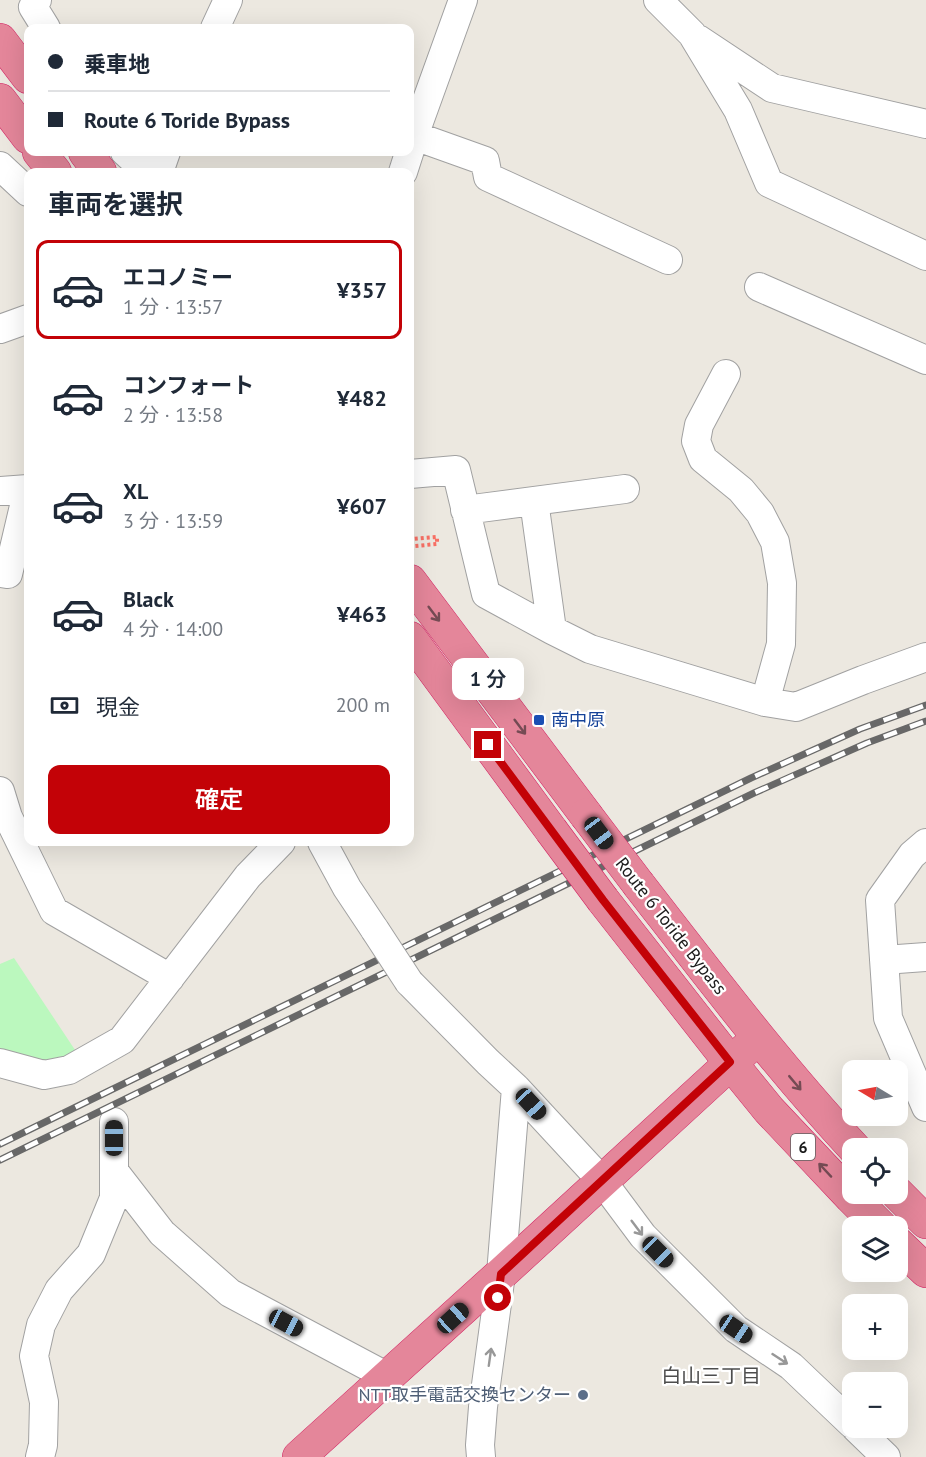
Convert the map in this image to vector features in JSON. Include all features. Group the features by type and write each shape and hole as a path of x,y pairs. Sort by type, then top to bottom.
{"highway":[{"path":"0,40 24,72"},
{"path":"0,100 24,132"},
{"path":"42,156 53,168"},
{"name":"Route 6 Toride Bypass","path":"414,586 639,885 758,1038 811,1102 845,1138"},
{"name":"Route 6 Toride Bypass","path":"414,643 603,900 730,1062 782,1125 870,1216"},
{"path":"299,1457 758,1038"},
{"path":"908,1253 926,1270"}],"street":[{"path":"37,0 33,7 44,24"},
{"path":"217,24 228,0"},
{"path":"414,139 463,0"},
{"path":"658,0 692,34 772,88 926,124"},
{"path":"692,34 738,111 768,183 926,256"},
{"path":"415,136 485,161 488,177 668,260"},
{"path":"129,156 143,168"},
{"path":"0,166 24,188"},
{"path":"759,287 926,360"},
{"path":"0,329 24,320"},
{"path":"726,374 699,425 696,441 703,459 741,490 760,513 775,542 782,583 781,644 765,702"},
{"path":"414,474 456,470 486,594 590,649 765,702 796,707 926,657"},
{"path":"0,491 24,489"},
{"path":"465,510 625,489"},
{"path":"534,501 552,630"},
{"path":"0,573 8,574 24,506"},
{"path":"3,809 54,911 170,978"},
{"path":"926,843 912,855 880,900 888,1018 926,1107"},
{"path":"0,1063 44,1075 69,1070 122,1040 248,876 277,846"},
{"path":"324,846 347,888 409,982 516,1088 602,1181 643,1236 736,1329 791,1366 842,1414"},
{"path":"884,960 926,957"},
{"path":"481,1457 483,1407 501,1274 516,1088"},
{"path":"40,1457 43,1445 44,1402 34,1356 41,1325 59,1290 91,1254 114,1198 114,1122"},
{"path":"114,1171 162,1233 230,1293 388,1377"},
{"path":"866,1438 886,1457"}],"path":[{"path":"414,540 437,537 437,544 414,547"}],"green space":[{"path":"14,958 83,1062 0,1063 0,964"}],"railway":[{"path":"0,1144 751,778 860,729 926,705"},
{"path":"0,1160 754,793 867,743 926,721"}],"place":[{"name":"南中原","path":"539,720"},
{"name":"NTT取手電話交換センター","path":"583,1395"}],"district":[{"name":"白山三丁目","path":"711,1376"}],"route":[{"path":"488,745 603,900 730,1062 501,1274 498,1298"}]}
